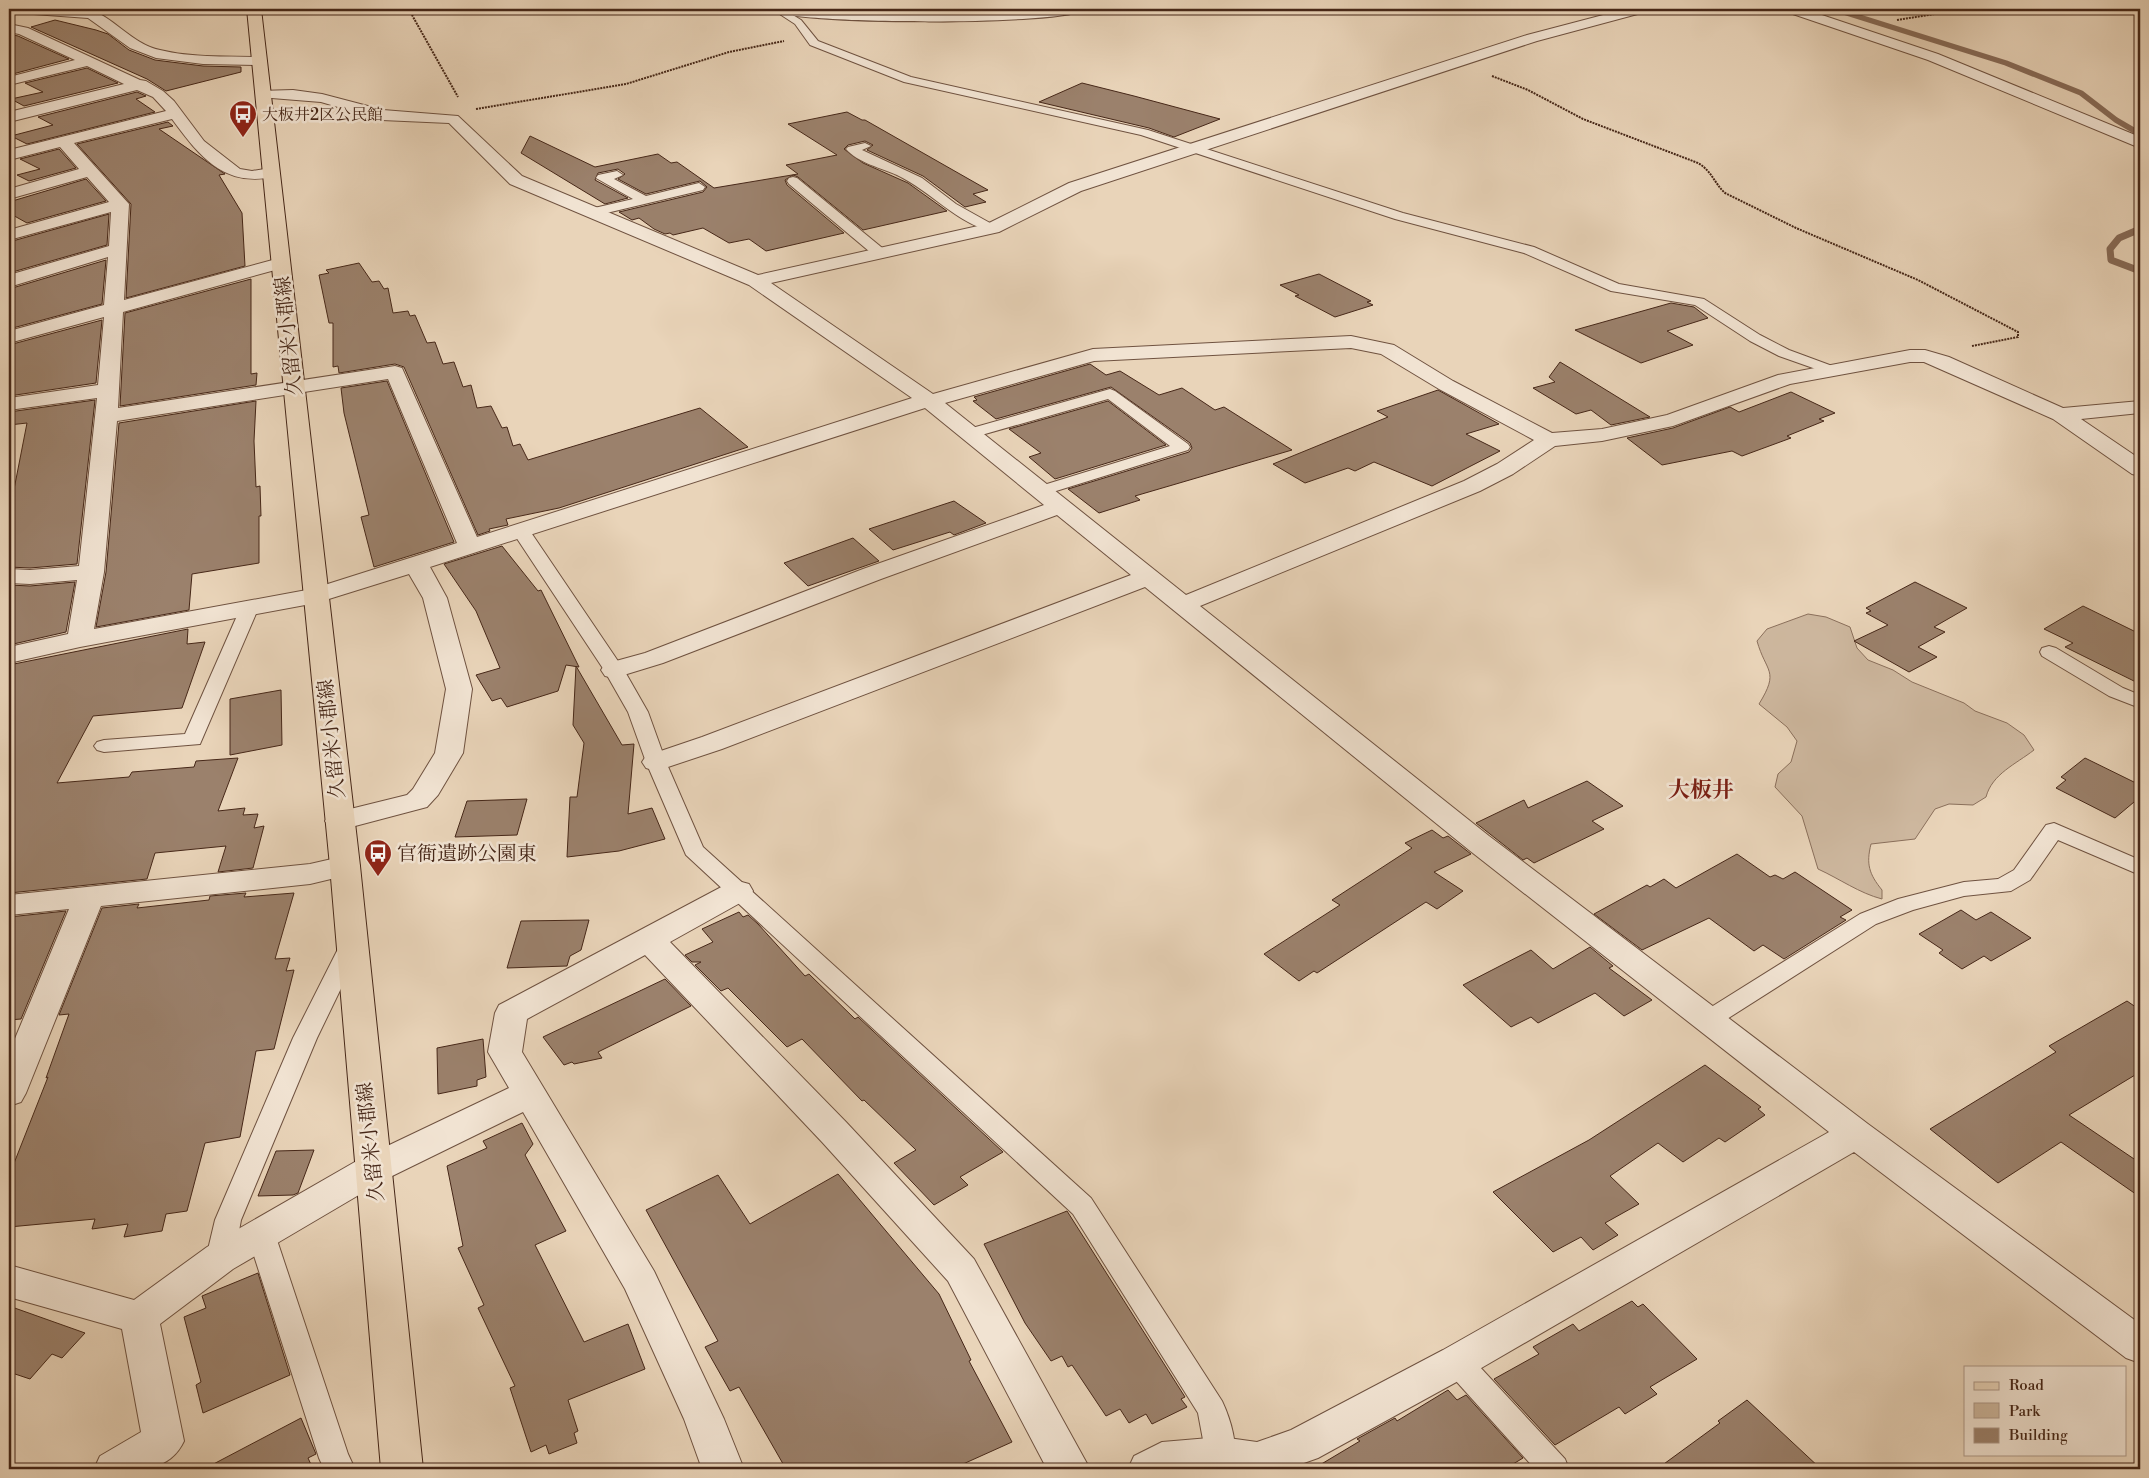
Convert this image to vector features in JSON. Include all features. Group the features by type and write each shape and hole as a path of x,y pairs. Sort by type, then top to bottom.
{"main road":[{"name":"久留米小郡線","path":"254,9 345,866 373,1169 394,1466"}],"street":[{"path":"20,9 78,12 92,16 135,45 156,54 212,61 260,61"},
{"path":"776,9 928,16 1024,13 1077,9"},
{"path":"756,281 993,228 1075,187 1532,38 1640,9"},
{"path":"1792,9 1852,28 1986,78 2140,143"},
{"path":"9,28 23,31 158,94 176,114 198,144 235,173 252,176 271,173"},
{"path":"17,46 41,40"},
{"path":"9,81 86,62"},
{"path":"9,117 140,84"},
{"path":"264,94 293,94 322,98 382,115 453,119 462,125 516,180 756,281 929,401 971,433 1059,507 1184,604 1479,843 1856,1134 2140,1346"},
{"path":"9,155 176,114"},
{"path":"63,141 120,204 107,416 92,572 80,639"},
{"path":"9,194 90,171"},
{"path":"9,235 120,204"},
{"path":"9,281 117,249"},
{"path":"9,337 280,263"},
{"path":"9,655 80,639 316,596 929,401 1093,355 1351,342 1387,349 1446,385 1549,440"},
{"path":"1184,604 1472,486 1505,469 1549,440 1602,435 1673,420 1785,378 1910,356 1925,356 1942,361 2060,415 2140,469"},
{"path":"107,416 395,372 470,547"},
{"path":"9,404 109,390"},
{"path":"2060,415 2140,407"},
{"path":"614,670 654,658 872,574 1059,507"},
{"path":"340,821 418,801 449,753 459,689 435,598 416,564"},
{"path":"9,576 30,577 92,572"},
{"path":"656,762 712,744 1148,577"},
{"path":"9,905 310,874 345,866"},
{"path":"723,1469 704,1419 641,1282 505,1052 511,1013 738,890"},
{"path":"9,1093 89,898"},
{"path":"648,940 670,960 821,1118 961,1270 1069,1469"},
{"path":"139,1318 220,1258 373,1169 530,1093"},
{"path":"1149,1469 1162,1461 1246,1462 1303,1445 1457,1362 1856,1134"},
{"path":"9,1281 139,1318"},
{"path":"115,1469 162,1441 139,1318"}],"lane":[{"path":"776,9 792,16 812,41 908,80 1144,132 1399,216 1529,250 1616,288 1699,302 1755,338 1784,353 1830,370"},
{"path":"865,146 852,149 868,160 903,172 973,219 993,228"},
{"path":"617,175 602,178 645,200"},
{"path":"793,181 881,254"},
{"path":"594,212 699,187"},
{"path":"971,433 1110,394 1182,447 1040,491"},
{"path":"521,531 614,670 638,712 656,762 694,850 1082,1206 1246,1462"},
{"path":"104,746 193,740 249,609"},
{"path":"2049,652 2116,692 2140,702"},
{"path":"1708,1020 1868,919 1906,904 1964,889 2003,886 2022,875 2054,830 2140,868"},
{"path":"220,1258 228,1220 305,1038 351,945"},
{"path":"262,1234 334,1458 340,1469"},
{"path":"1457,1362 1554,1469"}],"path":[{"path":"404,9 412,15 466,111"},
{"path":"1852,28 1966,9"},
{"path":"447,118 466,111 519,100 626,84 729,52 765,44 812,41"},
{"path":"1456,62 1528,90 1583,119 1692,161 1704,167 1713,175 1715,184 1725,193 1796,228 1918,280 2018,332 2018,337 1970,346"}],"green space":[{"path":"1808,614 1826,617 1850,627 1857,648 1868,660 1893,670 1912,682 1964,703 1975,711 2007,723 2024,735 2034,750 1999,776 1989,789 1986,797 1973,805 1949,804 1935,809 1915,839 1871,844 1869,863 1871,874 1882,890 1882,899 1857,890 1818,869 1802,816 1775,787 1778,774 1791,762 1797,741 1787,727 1759,704 1770,678 1757,641 1767,629"}],"building":[{"path":"55,20 108,34 129,50 155,60 203,66 241,67 241,72 166,91 147,79 31,27"},
{"path":"9,34 18,36 69,59 9,75"},
{"path":"87,68 118,83 24,106 11,99 43,92 25,83"},
{"path":"1082,83 1220,119 1174,137 1149,128 1039,102"},
{"path":"137,92 146,96 136,99 155,112 27,144 11,136 53,125 38,117"},
{"path":"847,112 865,120 988,190 973,194 986,202 965,207 923,176 867,150 873,145 865,141 848,145 844,149 863,163 908,183 947,211 863,230 798,177 793,175 785,180 787,185 844,233 766,251 749,239 729,243 703,228 673,235 670,233 665,234 654,229 639,218 632,220 619,212 703,192 707,187 700,181 646,194 618,179 625,174 618,169 598,173 595,180 628,198 605,204 521,153 530,136 595,167 658,154 671,163 677,162 714,188 798,174 786,165 837,155 788,124"},
{"path":"168,122 173,126 159,129 225,174 219,175 242,213 245,266 126,298 131,204 77,144"},
{"path":"59,149 76,168 29,181 17,175 40,169 20,159"},
{"path":"86,179 106,201 27,223 9,213 9,202"},
{"path":"109,214 107,245 9,273 9,242"},
{"path":"106,260 102,304 9,329 9,289"},
{"path":"359,263 372,282 379,281 384,289 388,288 393,313 408,311 410,316 415,315 427,343 435,342 443,364 454,362 463,387 471,385 477,408 491,406 502,428 507,427 513,446 520,444 528,460 700,408 748,447 559,508 506,519 508,525 489,529 490,531 478,535 404,367 395,364 339,373 338,366 333,367 333,323 329,323 319,275 329,273 326,270"},
{"path":"1319,274 1371,301 1367,302 1373,305 1335,317 1295,296 1299,295 1280,285"},
{"path":"251,279 251,374 257,373 256,385 120,406 125,313"},
{"path":"1671,303 1694,307 1708,318 1667,331 1693,345 1641,363 1575,330"},
{"path":"102,320 96,383 9,396 9,345"},
{"path":"1560,362 1650,417 1611,425 1591,410 1576,414 1533,388 1555,382 1549,377"},
{"path":"1090,364 1106,375 1120,371 1159,395 1182,388 1215,410 1224,407 1292,450 1135,496 1140,500 1099,513 1068,489 1189,452 1192,448 1190,443 1111,387 996,419 973,401 977,400 974,397"},
{"path":"387,381 454,542 374,567 361,517 369,515 344,413 341,388"},
{"path":"1438,390 1499,424 1466,434 1500,451 1432,486 1374,462 1355,471 1348,468 1305,483 1273,464 1388,417 1377,411"},
{"path":"1791,392 1835,413 1819,419 1824,421 1787,436 1791,438 1742,456 1732,451 1662,465 1627,438 1673,428 1730,407 1739,412"},
{"path":"95,400 77,564 30,568 9,567 9,515 27,423 9,425 9,412"},
{"path":"256,401 254,441 256,487 260,486 261,516 259,516 259,563 192,574 189,610 96,627 106,572 119,423"},
{"path":"1108,401 1166,445 1055,479 1029,457 1041,453 1009,429"},
{"path":"954,501 986,523 954,535 950,532 893,550 869,529"},
{"path":"853,538 879,561 808,586 784,563"},
{"path":"502,546 538,591 541,590 579,667 566,665 558,691 507,707 501,698 492,701 476,675 500,668 476,611 444,564"},
{"path":"75,582 66,632 9,645 9,585 30,586"},
{"path":"1915,582 1967,608 1934,627 1945,632 1918,647 1937,657 1909,672 1854,641 1888,625 1866,613 1871,611 1866,608"},
{"path":"2083,606 2140,634 2140,684 2065,647 2073,643 2044,629"},
{"path":"188,629 187,644 205,642 182,708 93,716 57,783 129,777 132,772 194,767 196,761 238,758 218,811 245,808 243,815 258,814 254,828 264,826 253,868 218,872 226,846 155,853 147,879 9,893 9,665"},
{"path":"576,666 622,745 634,744 628,814 652,808 665,839 619,851 567,857 570,797 577,797 584,743 573,725"},
{"path":"281,690 282,745 230,755 230,699"},
{"path":"2085,758 2140,785 2140,797 2115,818 2056,788 2066,780 2061,777"},
{"path":"1587,781 1623,806 1592,821 1604,829 1534,863 1527,858 1523,860 1476,823 1524,800 1528,808"},
{"path":"527,799 517,835 455,837 467,801"},
{"path":"1432,830 1443,838 1448,836 1471,854 1434,872 1463,891 1437,909 1426,902 1317,973 1314,971 1299,981 1264,954 1340,905 1332,900 1412,848 1405,843"},
{"path":"1737,854 1770,877 1775,875 1783,879 1795,872 1852,910 1840,917 1846,920 1784,959 1763,945 1754,951 1709,918 1642,950 1594,914 1647,885 1650,887 1664,879 1676,888"},
{"path":"246,893 244,897 294,893 275,959 290,958 286,971 294,970 274,1049 256,1051 240,1137 205,1143 187,1211 166,1214 162,1231 124,1237 128,1224 92,1229 95,1219 9,1227 9,1176 48,1077 46,1078 69,1014 59,1015 102,908 139,904 137,908 209,900 210,896"},
{"path":"1961,910 1976,920 1991,912 2031,938 1991,961 1984,956 1962,969 1939,953 1943,950 1919,934"},
{"path":"66,911 21,1019 9,1020 9,917"},
{"path":"739,912 743,917 748,915 758,924 805,976 809,974 855,1019 858,1017 1003,1152 960,1177 968,1185 934,1205 894,1163 916,1150 864,1100 862,1101 802,1039 787,1047 728,988 721,991 695,965 701,962 692,962 685,955 713,942 702,929"},
{"path":"589,920 581,950 570,956 567,966 507,968 521,921"},
{"path":"1590,947 1613,966 1609,968 1652,1000 1624,1016 1595,993 1538,1023 1531,1017 1511,1027 1463,985 1531,950 1553,969"},
{"path":"665,979 691,1006 598,1052 602,1058 574,1064 572,1062 564,1065 543,1037"},
{"path":"2127,1001 2140,1010 2140,1072 2069,1115 2140,1163 2140,1197 2061,1142 1998,1183 1930,1129 2056,1052 2049,1046"},
{"path":"483,1039 486,1077 477,1080 477,1086 438,1094 437,1048"},
{"path":"1705,1065 1761,1107 1758,1109 1765,1115 1725,1142 1719,1138 1683,1162 1658,1143 1610,1176 1639,1204 1605,1223 1618,1235 1593,1250 1581,1237 1553,1252 1493,1192 1589,1140"},
{"path":"522,1123 533,1144 525,1155 566,1231 535,1245 584,1342 628,1324 645,1369 568,1400 578,1431 574,1433 577,1443 549,1454 546,1445 531,1452 510,1388 515,1386 478,1308 484,1305 458,1248 463,1246 447,1166 487,1148 483,1141"},
{"path":"314,1150 298,1193 293,1195 258,1196 276,1151"},
{"path":"838,1174 939,1294 971,1360 969,1361 1012,1442 952,1469 786,1469 739,1387 730,1391 705,1347 718,1341 646,1210 718,1175 750,1224"},
{"path":"1067,1211 1185,1397 1181,1399 1187,1407 1152,1424 1146,1414 1129,1423 1120,1409 1106,1416 1072,1365 1068,1367 1062,1356 1051,1361 1025,1323 984,1244"},
{"path":"258,1273 290,1375 203,1413 196,1385 201,1382 184,1317 206,1308 202,1296"},
{"path":"1632,1301 1638,1307 1643,1304 1697,1359 1650,1387 1657,1394 1625,1414 1619,1407 1555,1445 1494,1379 1539,1354 1533,1347 1573,1324 1579,1331"},
{"path":"9,1306 85,1333 62,1358 52,1354 30,1379 9,1372"},
{"path":"1448,1390 1457,1400 1466,1395 1523,1458 1505,1469 1313,1469 1360,1441 1357,1439 1395,1418 1397,1421"},
{"path":"1747,1400 1821,1469 1657,1469 1720,1423 1718,1421"},
{"path":"301,1418 316,1454 308,1458 313,1469 204,1469"}],"waterway":[{"path":"850,9 943,14 1023,9"},
{"path":"1834,9 2006,63 2081,93 2116,120 2140,134"},
{"path":"2140,229 2119,238 2110,249 2111,260 2140,271"}],"place":[{"name":"大板井2区公民館","path":"243,138"},
{"name":"官衙遺跡公園東","path":"378,877"}],"district":[{"name":"大板井","path":"1701,789"}]}
